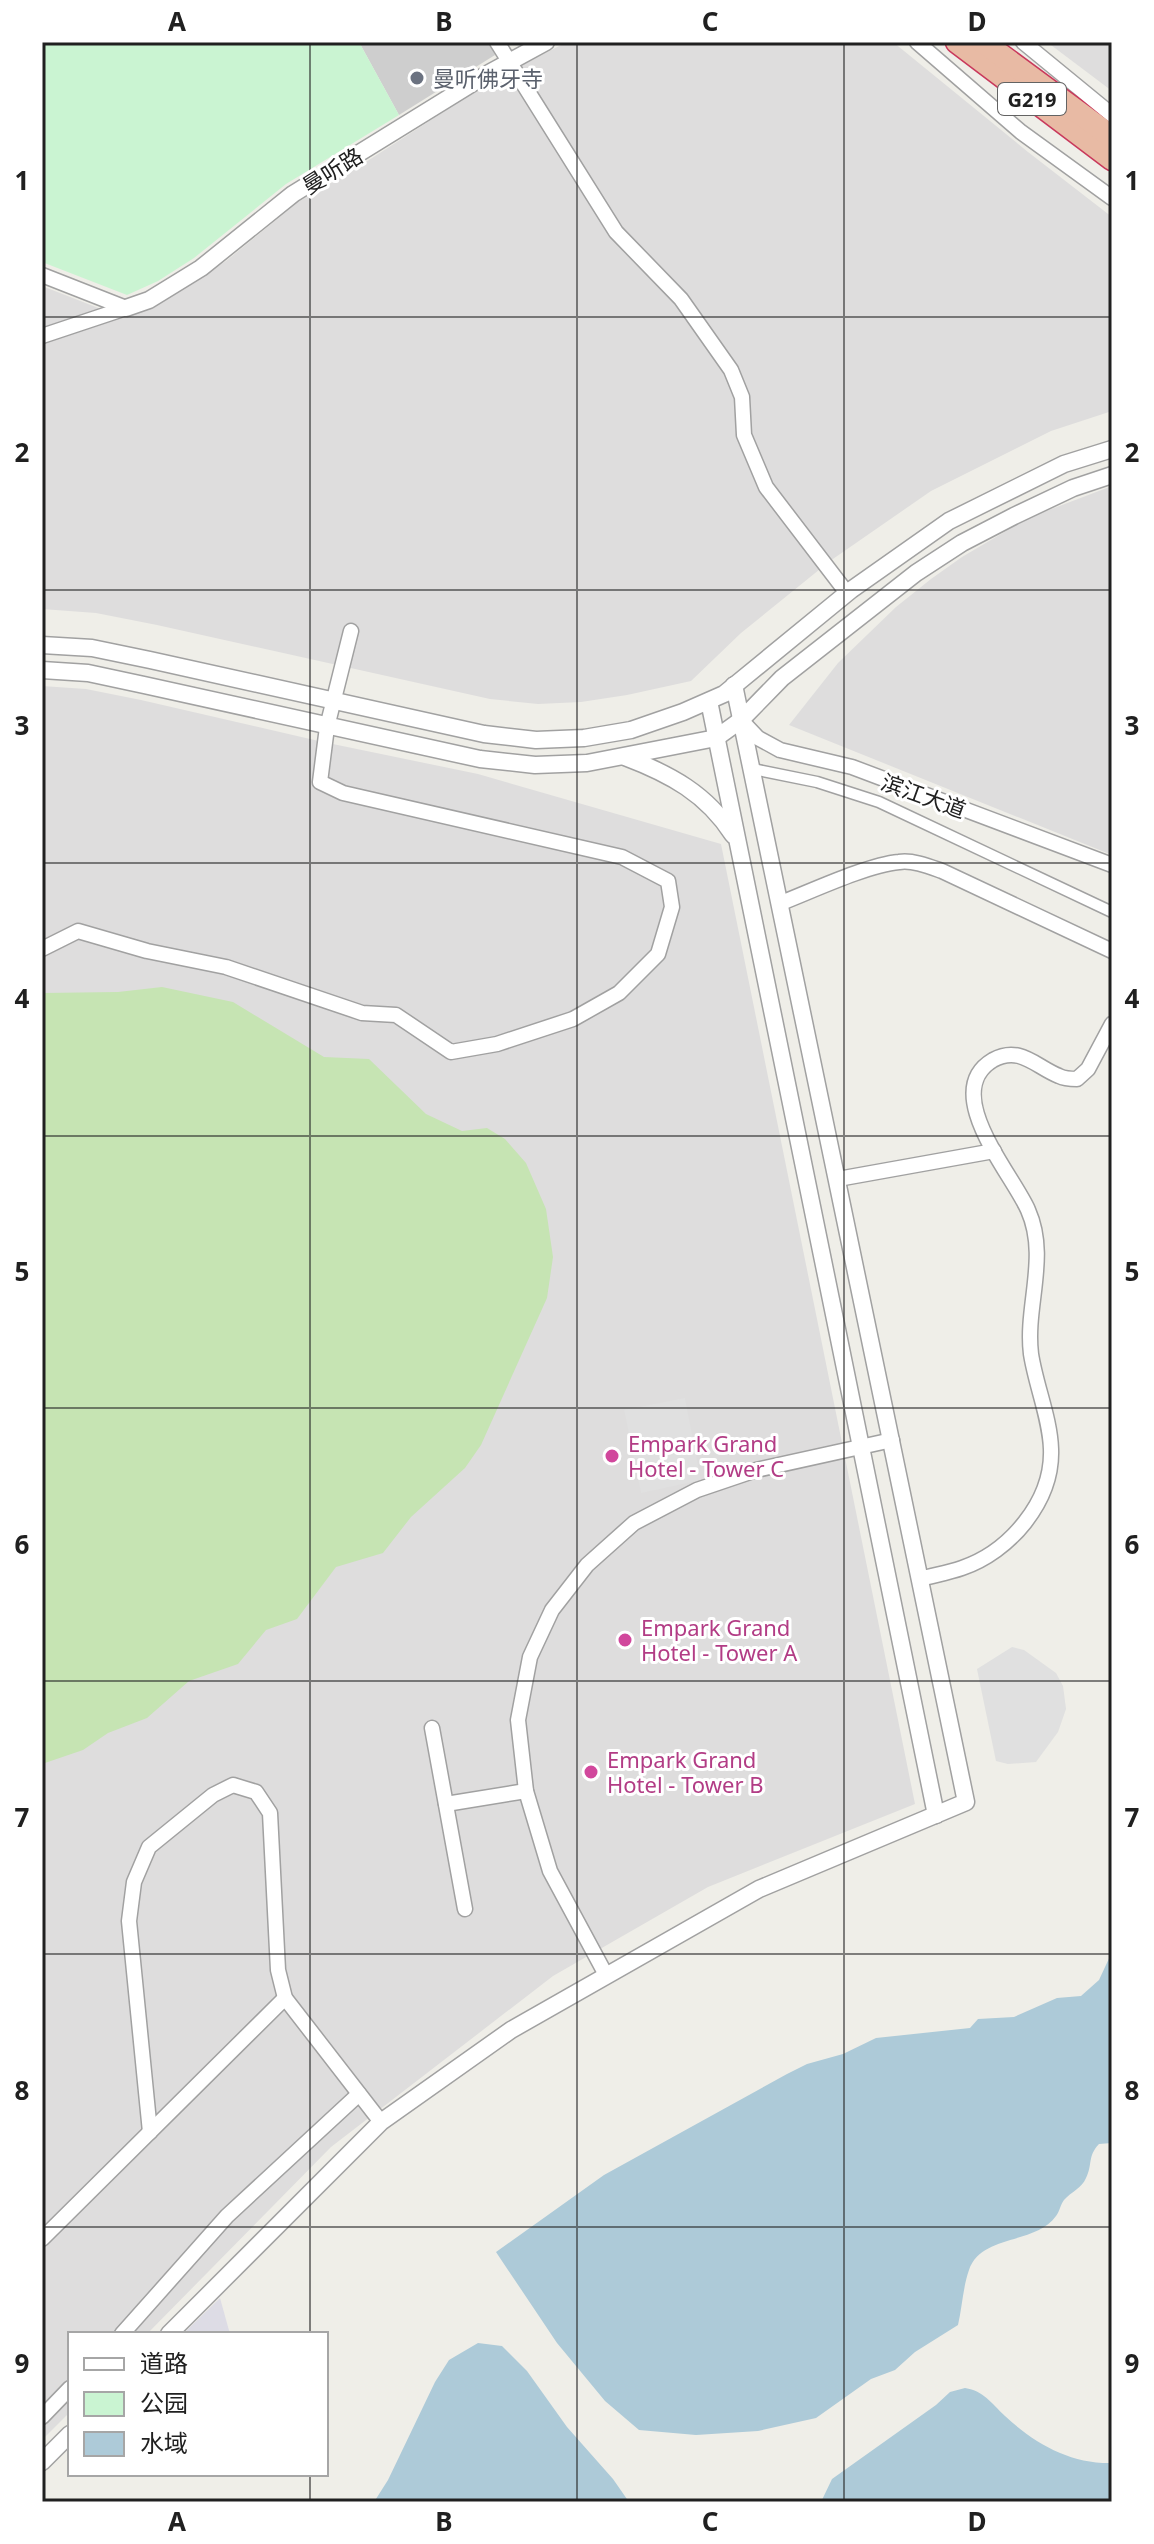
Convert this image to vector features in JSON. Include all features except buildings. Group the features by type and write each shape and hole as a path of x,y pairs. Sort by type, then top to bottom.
{"highway":[{"name":"G219","path":"957,42 1110,150"},
{"name":"G219","path":"983,42 1110,150"}],"street":[{"path":"497,42 616,232 681,299 731,370 742,397 744,435 766,487 847,593"},
{"name":"曼听路","path":"126,308 149,300 191,275 250,232 293,194 508,62 546,42"},
{"path":"917,42 1021,132 1112,198"},
{"path":"1023,42 1112,115"},
{"path":"42,275 126,308"},
{"path":"42,336 126,308"},
{"path":"42,645 106,651 484,734 536,740 584,738 631,730 709,701 734,685 847,593 949,521 1064,464 1112,449"},
{"path":"42,670 88,673 480,759 535,765 587,763 623,757 716,738 741,720 782,678 866,610 927,566 962,543 1014,516 1073,488 1112,475"},
{"path":"42,949 78,931 147,951 226,967 362,1013 396,1015 451,1052 497,1044 573,1019 619,993 658,954 672,907 668,881 622,857 343,793 320,782 332,702 351,631"},
{"path":"171,2332 381,2122 511,2030 759,1889 966,1802 734,685"},
{"path":"709,701 936,1815"},
{"name":"滨江大道","path":"741,720 758,738 780,750 852,767 1112,865"},
{"path":"623,757 676,778 723,819 739,845"},
{"path":"753,769 817,782 879,802 1112,912"},
{"path":"781,903 900,861 942,871 1112,951"},
{"path":"920,1579 962,1568 991,1554 1018,1531 1036,1506 1047,1477 1051,1450 1031,1353 1037,1248 1030,1214 1016,1185 982,1133 976,1112 975,1090 980,1072 991,1061 1005,1055 1027,1056 1061,1077 1077,1079 1088,1069 1112,1024"},
{"path":"838,1179 994,1151"},
{"path":"606,1975 550,1871 526,1791 518,1720 530,1657 552,1610 587,1565 634,1523 697,1490 756,1470 892,1440"},
{"path":"432,1728 465,1909"},
{"path":"150,2132 129,1921 134,1882 149,1847 213,1795 233,1785 256,1792 270,1813 278,1970 285,1998 381,2122"},
{"path":"446,1804 526,1791"},
{"path":"42,2239 285,1998"},
{"path":"124,2332 227,2216 359,2094"},
{"path":"42,2417 68,2390"},
{"path":"42,2462 68,2436"}],"shaded area":[{"name":"曼听佛牙寺","path":"359,42 489,42 495,55 399,115"},
{"path":"567,42 893,42 1112,217 1112,411 1051,431 931,491 830,561 741,633 691,681 627,695 538,704 490,699 157,625 96,613 42,609 42,286 124,318 153,308 226,261 298,202 493,80"},
{"path":"1047,42 1112,42 1112,91"},
{"path":"1112,486 1112,855 789,725 838,663 896,607 931,579 1028,518"},
{"path":"42,686 86,689 141,700 478,774 721,844 915,1804 708,1887 553,1976 331,2147 149,2332 68,2332 68,2414 42,2440"},
{"path":"685,1398 701,1480 641,1493 624,1410"},
{"path":"1012,1647 1024,1650 1056,1673 1063,1686 1066,1709 1058,1732 1036,1762 1008,1764 996,1761 977,1669"},
{"path":"220,2298 229,2332 185,2332"}],"green space":[{"path":"42,42 359,42 399,115 286,184 194,258 158,281 127,295 42,262"},
{"path":"162,987 233,1002 324,1057 369,1059 426,1114 462,1131 487,1128 505,1139 526,1163 546,1209 553,1257 547,1298 481,1445 465,1468 411,1517 383,1553 336,1567 297,1619 266,1630 238,1664 189,1681 147,1718 108,1733 83,1750 42,1764 42,993 118,992"}],"water":[{"path":"1112,1952 1112,2143 1099,2144 1095,2149 1084,2181 1064,2200 1047,2225 985,2250 975,2259 967,2277 958,2325 915,2352 895,2370 871,2379 816,2418 758,2431 696,2435 639,2430 605,2401 557,2343 496,2252 604,2175 807,2064 843,2054 876,2038 970,2028 978,2019 1014,2017 1057,1998 1081,1996 1099,1980"},
{"path":"478,2343 502,2346 527,2371 567,2427 629,2502 374,2502 449,2360"},
{"path":"965,2388 982,2395 1017,2426 1054,2450 1082,2460 1112,2463 1112,2502 821,2502 832,2479 950,2392"}],"place":[{"name":"曼听佛牙寺","path":"417,78"},
{"name":"Empark Grand Hotel - Tower C","path":"612,1456"},
{"name":"Empark Grand Hotel - Tower A","path":"625,1640"},
{"name":"Empark Grand Hotel - Tower B","path":"591,1772"}]}
